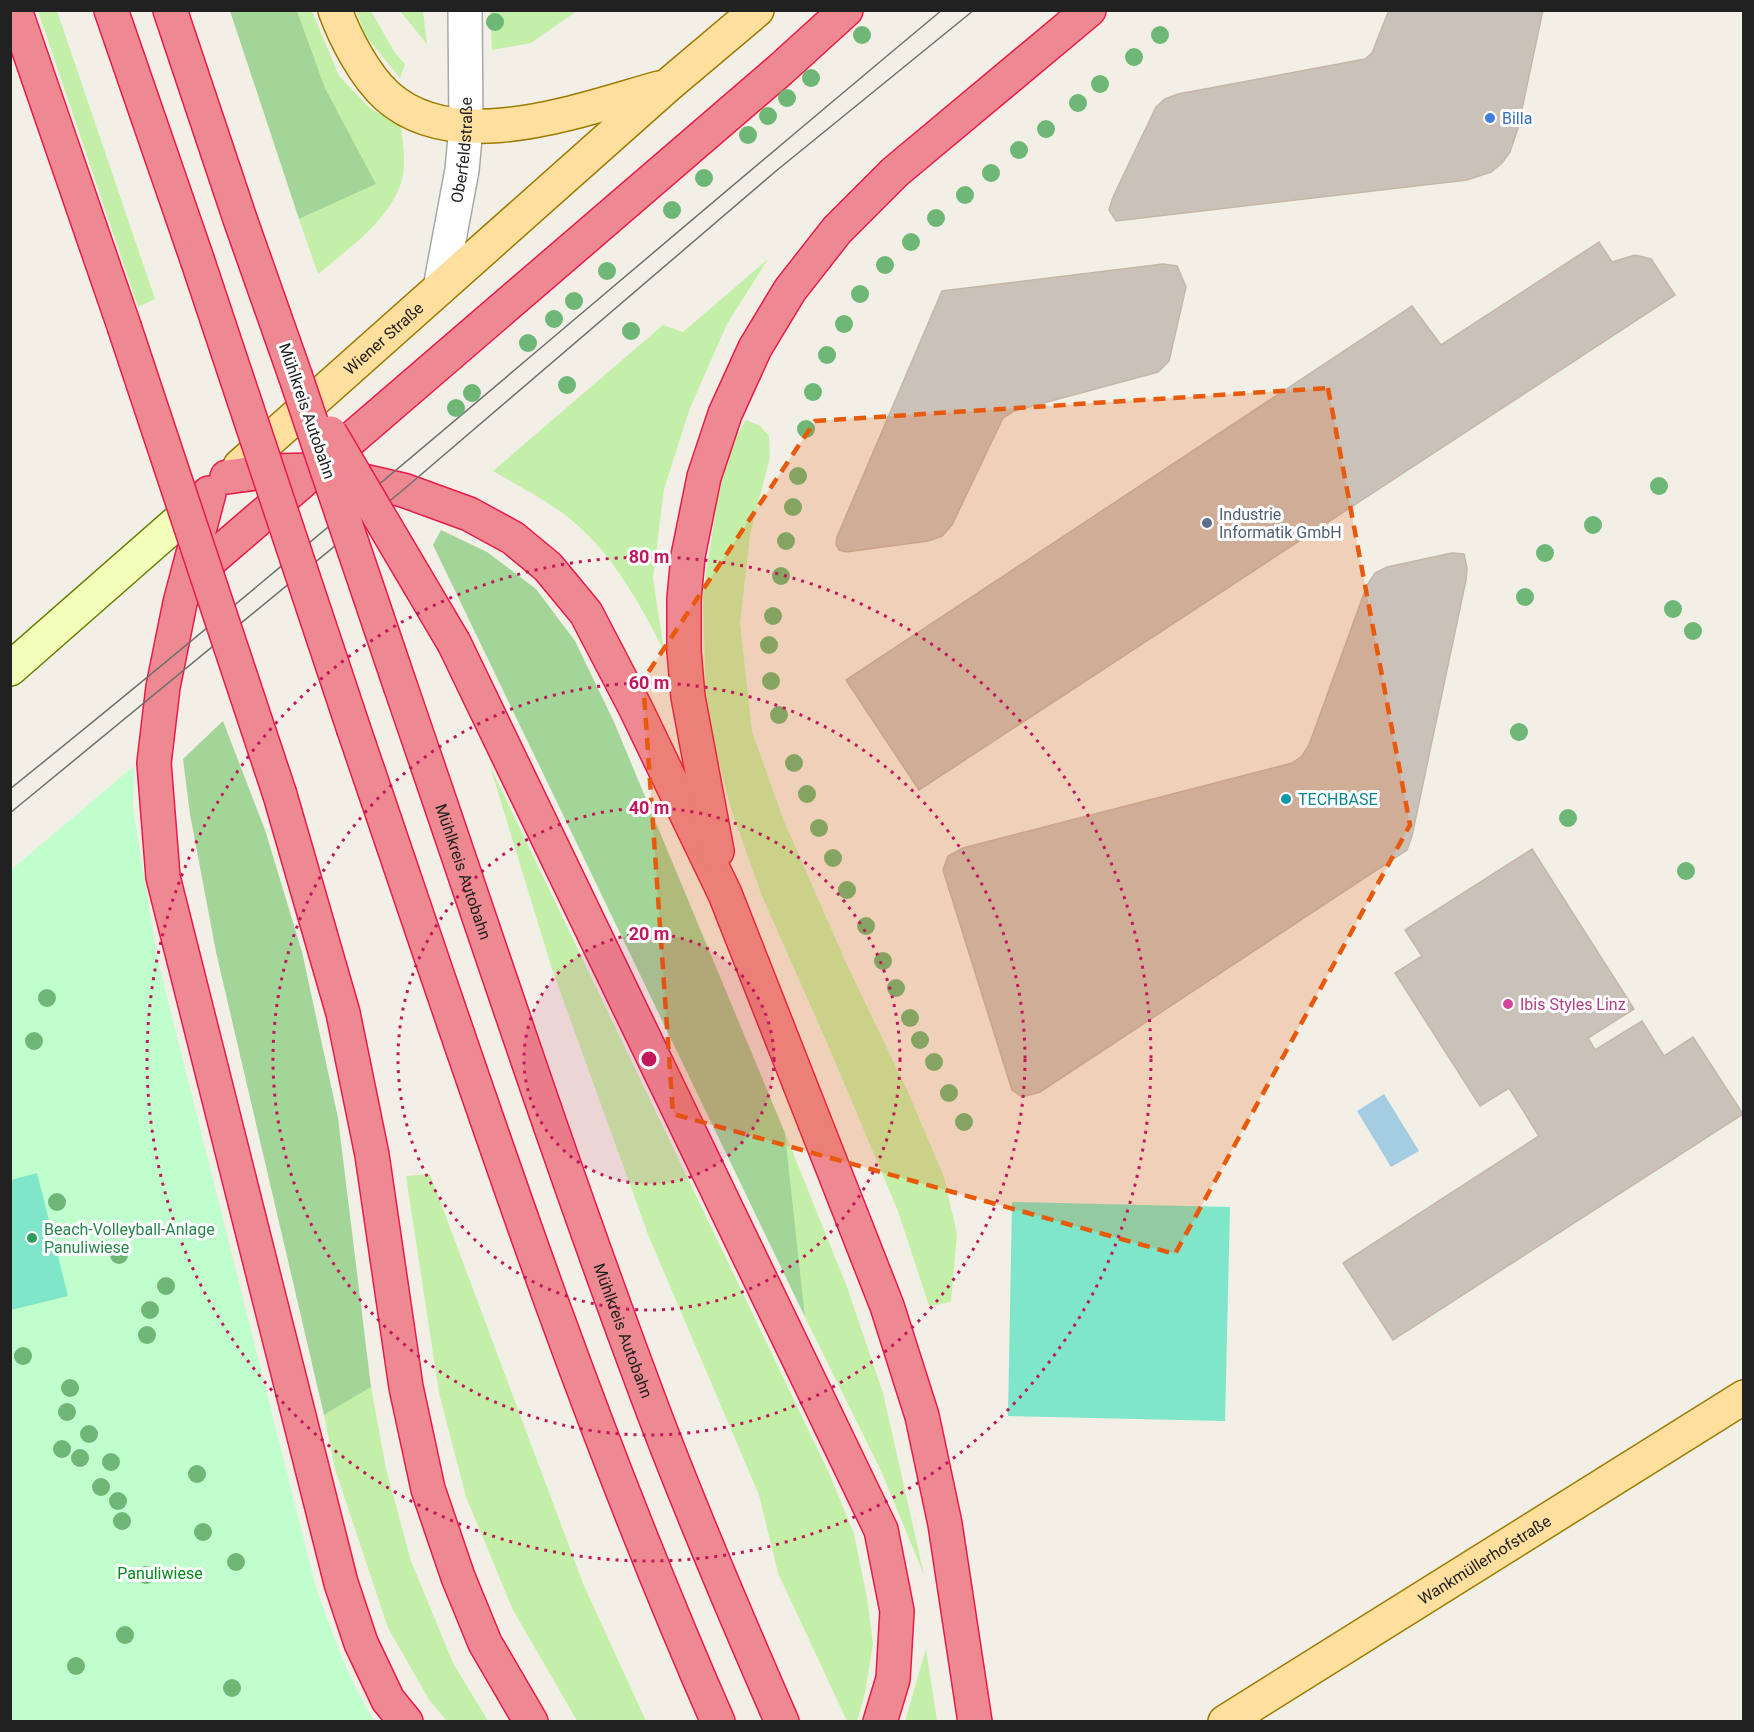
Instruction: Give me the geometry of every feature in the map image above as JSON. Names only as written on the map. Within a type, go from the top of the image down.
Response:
[{"type":"highway","points":[[15,10],[124,326],[280,795],[344,1013],[372,1155],[406,1387],[428,1489],[458,1577],[485,1643],[531,1722]]},
{"type":"highway","points":[[111,10],[354,730],[574,1368],[718,1722]]},
{"type":"highway","name":"Mühlkreis Autobahn","points":[[170,10],[558,1147],[643,1385],[740,1627],[782,1722]]},
{"type":"highway","points":[[180,603],[199,570],[780,70],[846,10]]},
{"type":"highway","points":[[725,894],[688,697],[684,651],[684,599],[688,556],[704,477],[725,414],[755,348],[790,290],[837,230],[895,172],[1089,10]]},
{"type":"highway","points":[[296,375],[454,643],[881,1530],[897,1611],[893,1679],[880,1722]]},
{"type":"highway","points":[[406,1722],[388,1700],[361,1643],[341,1583],[164,877],[154,763],[163,687],[180,603],[218,485],[270,471],[316,470],[403,490],[469,514],[513,538],[548,567],[586,613],[635,707],[725,894],[887,1306],[922,1416],[945,1524],[975,1722]]},
{"type":"main road","points":[[335,10],[339,23],[364,68],[387,96],[407,110],[444,123],[466,127],[542,120],[667,86]]},
{"type":"main road","name":"Wiener Straße","points":[[10,669],[667,86],[758,10]]},
{"type":"main road","name":"Wankmüllerhofstraße","points":[[1225,1722],[1743,1397]]},
{"type":"street","name":"Oberfeldstraße","points":[[440,288],[462,171],[466,127],[465,10]]},
{"type":"highlighted area","points":[[1328,388],[1410,825],[1175,1254],[673,1114],[643,680],[815,421]]},
{"type":"green space","points":[[490,10],[577,11],[531,43],[492,50]]},
{"type":"green space","points":[[38,11],[57,11],[155,299],[138,307]]},
{"type":"green space","points":[[230,11],[297,11],[325,88],[376,184],[299,219]]},
{"type":"green space","points":[[297,11],[312,11],[339,76],[370,108],[401,126],[403,149],[404,164],[400,186],[385,212],[365,235],[318,274],[299,219],[376,184],[325,88]]},
{"type":"green space","points":[[356,11],[371,11],[395,53],[405,64],[400,78],[365,35]]},
{"type":"green space","points":[[400,11],[423,11],[427,44]]},
{"type":"green space","points":[[768,259],[727,324],[690,408],[664,489],[653,578],[664,651],[626,582],[589,536],[556,508],[493,471],[663,325],[683,332]]},
{"type":"green space","points":[[746,420],[760,426],[769,436],[770,457],[750,535],[740,623],[752,732],[784,821],[847,965],[908,1092],[944,1177],[957,1234],[951,1302],[929,1306],[898,1211],[762,896],[731,809],[706,711],[703,593],[719,490],[735,438]]},
{"type":"green space","points":[[441,530],[487,552],[536,589],[575,641],[614,722],[785,1133],[805,1317],[433,545]]},
{"type":"green space","points":[[223,721],[265,830],[302,952],[338,1118],[371,1387],[324,1415],[216,952],[190,814],[183,759]]},
{"type":"green space","name":"Panuliwiese","points":[[134,766],[133,808],[157,957],[315,1584],[341,1654],[374,1721],[11,1722],[11,870]]},
{"type":"green space","points":[[490,766],[829,1473],[854,1534],[867,1598],[873,1644],[865,1693],[857,1721],[847,1721],[778,1573],[759,1495],[649,1237],[552,969]]},
{"type":"green space","points":[[785,1133],[847,1287],[883,1393],[924,1575],[882,1473],[805,1317]]},
{"type":"green space","name":"Beach-Volleyball-Anlage Panuliwiese","points":[[37,1173],[68,1296],[11,1310],[11,1180]]},
{"type":"green space","points":[[430,1174],[584,1586],[646,1721],[579,1722],[576,1719],[513,1610],[466,1497],[439,1393],[406,1176]]},
{"type":"green space","points":[[1012,1202],[1230,1207],[1225,1421],[1008,1416]]},
{"type":"green space","points":[[371,1387],[386,1469],[411,1561],[453,1663],[488,1721],[447,1721],[430,1701],[388,1628],[335,1469],[324,1415]]},
{"type":"green space","points":[[926,1649],[937,1721],[905,1721]]},
{"type":"water","points":[[1384,1094],[1419,1151],[1391,1167],[1357,1111]]},
{"type":"building","points":[[1389,10],[1543,10],[1518,128],[1510,152],[1491,172],[1467,180],[1116,221],[1109,210],[1113,197],[1156,107],[1165,99],[1178,94],[1365,59],[1372,53]]},
{"type":"building","points":[[1599,242],[1612,262],[1635,255],[1651,259],[1675,295],[919,790],[846,680],[1412,306],[1441,345]]},
{"type":"building","points":[[1163,264],[1177,266],[1186,287],[1169,361],[1158,372],[1014,411],[1003,418],[952,525],[942,536],[928,541],[846,552],[839,550],[836,544],[837,537],[942,291]]},
{"type":"building","name":"TECHBASE","points":[[1452,553],[1464,554],[1467,568],[1466,580],[1412,836],[1407,850],[1040,1092],[1022,1097],[1012,1090],[943,870],[948,856],[963,848],[1292,763],[1302,756],[1309,745],[1367,585],[1375,573],[1387,567]]},
{"type":"building","points":[[1532,849],[1634,1009],[1588,1038],[1595,1050],[1642,1021],[1664,1056],[1693,1037],[1743,1114],[1393,1340],[1343,1263],[1539,1136],[1509,1088],[1480,1106],[1395,973],[1422,956],[1405,930]]},
{"type":"tram line","points":[[10,789],[361,499],[942,10]]},
{"type":"tram line","points":[[10,813],[403,490],[776,171],[974,10]]},
{"type":"place","name":"Billa","points":[[1490,118]]},
{"type":"place","name":"Industrie Informatik GmbH","points":[[1207,523]]},
{"type":"place","name":"TECHBASE","points":[[1286,799]]},
{"type":"place","name":"Ibis Styles Linz","points":[[1508,1004]]},
{"type":"place","name":"Beach-Volleyball-Anlage Panuliwiese","points":[[32,1238]]}]
